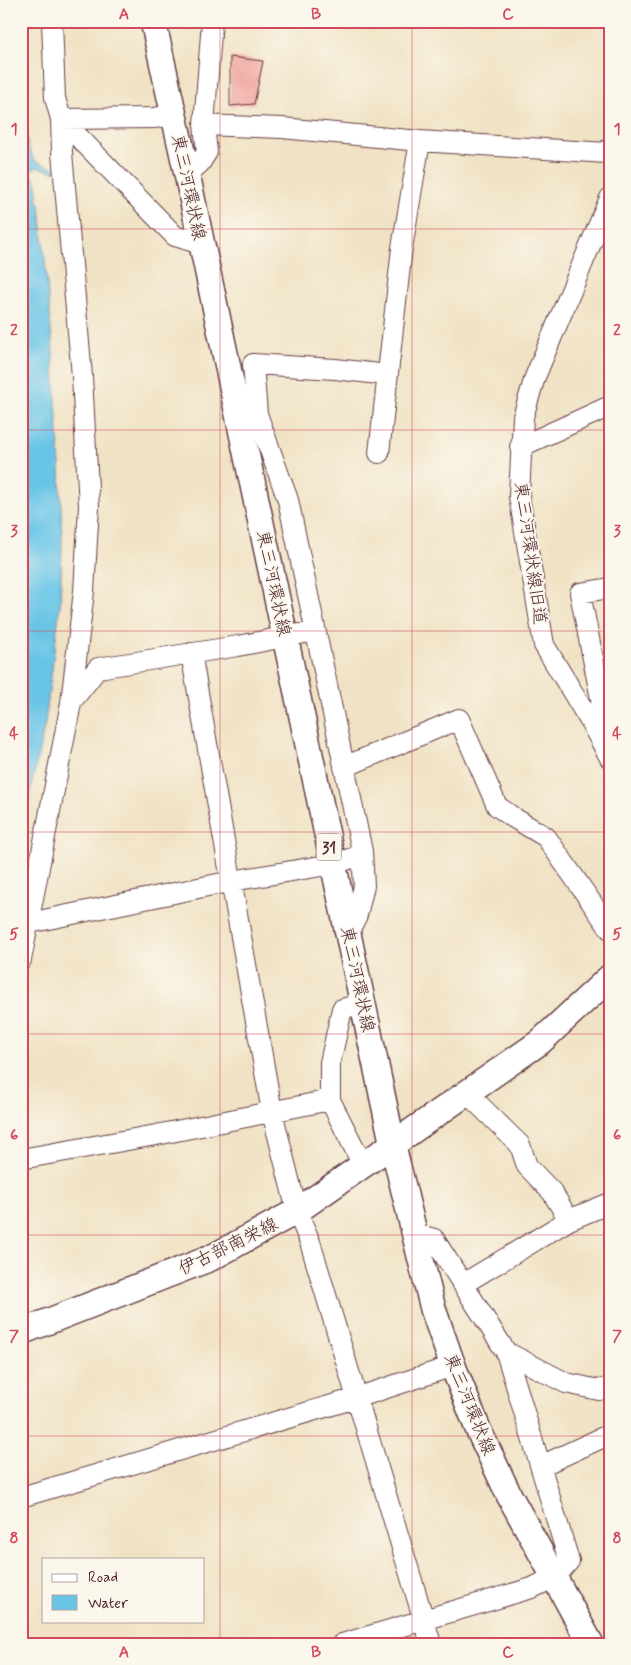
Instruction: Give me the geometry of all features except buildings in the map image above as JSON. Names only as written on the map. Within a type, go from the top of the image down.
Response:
[{"type":"main road","name":"東三河環状線","points":[[153,21],[393,1146],[433,1309],[478,1429],[509,1495],[592,1644]]},
{"type":"main road","points":[[393,1146],[540,1042],[610,977]]},
{"type":"main road","name":"伊古部南栄線","points":[[21,1332],[211,1258],[297,1211],[393,1146]]},
{"type":"street","points":[[21,960],[71,703],[84,590],[89,507],[82,376],[62,153],[61,119],[55,98],[52,21]]},
{"type":"street","points":[[187,174],[200,163],[207,152],[204,125],[212,21]]},
{"type":"street","points":[[61,119],[154,118],[174,115]]},
{"type":"street","points":[[61,119],[175,236],[201,244]]},
{"type":"street","points":[[204,125],[282,128],[420,141],[607,153],[610,148]]},
{"type":"street","points":[[379,453],[402,248],[420,141]]},
{"type":"street","name":"東三河環状線旧道","points":[[610,198],[535,377],[523,417],[518,496],[544,644],[610,758]]},
{"type":"street","points":[[348,933],[357,915],[364,886],[362,855],[288,500],[257,414],[252,364],[335,369],[388,375]]},
{"type":"street","points":[[520,446],[610,406]]},
{"type":"street","points":[[590,721],[602,704],[580,593],[610,588]]},
{"type":"street","points":[[71,703],[98,668],[238,646],[285,635],[314,631]]},
{"type":"street","points":[[191,653],[272,1112],[297,1211],[310,1242],[431,1644]]},
{"type":"street","points":[[344,767],[460,719],[497,806],[546,837],[610,930]]},
{"type":"street","points":[[30,920],[34,922],[232,881],[333,864],[362,855]]},
{"type":"street","points":[[363,1003],[342,1009],[330,1063],[330,1100],[363,1165]]},
{"type":"street","points":[[467,1093],[520,1146],[527,1166],[552,1192],[569,1220]]},
{"type":"street","points":[[21,1159],[156,1135],[330,1100]]},
{"type":"street","points":[[463,1284],[569,1220],[610,1203]]},
{"type":"street","points":[[342,1644],[532,1588],[555,1577],[569,1561],[506,1352],[434,1239],[415,1234]]},
{"type":"street","points":[[506,1352],[566,1383],[598,1390],[610,1388]]},
{"type":"street","points":[[21,1497],[356,1398],[453,1366]]},
{"type":"street","points":[[541,1466],[610,1434]]},
{"type":"water","points":[[21,81],[28,147],[35,161],[56,169],[55,172],[37,167],[30,172],[37,183],[37,199],[40,204],[53,352],[60,465],[62,545],[60,606],[45,723],[21,834]]}]
